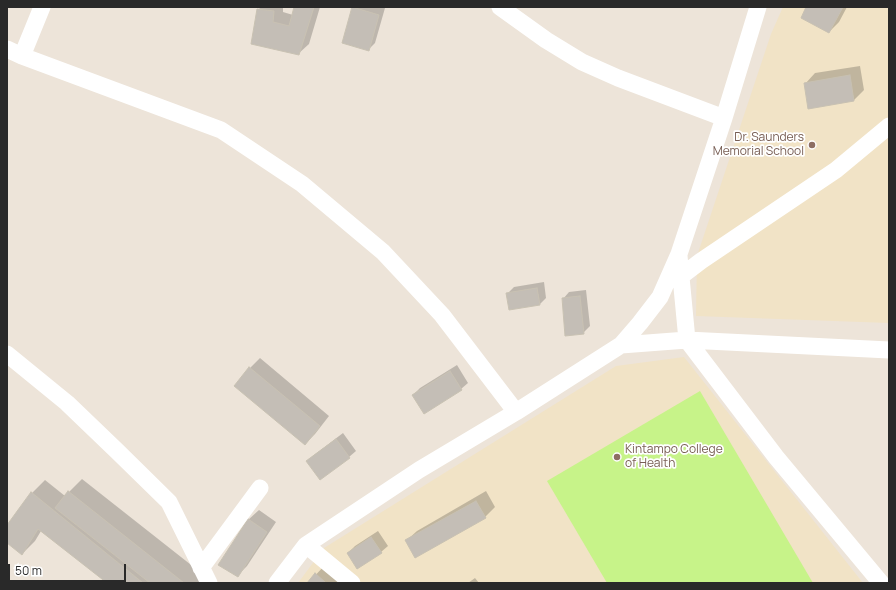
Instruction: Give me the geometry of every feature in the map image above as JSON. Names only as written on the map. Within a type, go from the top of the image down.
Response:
[{"type":"street","points":[[42,7],[15,53],[221,130],[302,184],[383,252],[399,269],[442,315],[516,412]]},
{"type":"street","points":[[500,7],[546,40],[582,62],[618,78],[724,118]]},
{"type":"street","points":[[277,583],[306,545],[419,470],[516,412],[621,345],[640,323],[660,296],[678,254],[724,118],[758,7]]},
{"type":"street","points":[[680,278],[701,261],[836,170],[889,126]]},
{"type":"street","points":[[678,254],[688,340],[776,457],[882,583]]},
{"type":"street","points":[[621,345],[688,340],[889,350]]},
{"type":"street","points":[[7,354],[67,403],[169,502],[205,576]]},
{"type":"street","points":[[205,576],[260,488]]},
{"type":"street","points":[[306,545],[352,583]]},
{"type":"shaded area","name":"Dr. Saunders Memorial School","points":[[783,7],[889,7],[889,323],[696,316],[697,256],[771,34]]},
{"type":"shaded area","name":"Kintampo College of Health","points":[[684,357],[863,583],[298,583],[324,548],[616,366]]},
{"type":"green space","points":[[700,391],[813,583],[607,583],[547,481]]},
{"type":"building","points":[[294,7],[314,7],[299,55],[251,44],[257,9],[274,11],[273,22],[289,26]]},
{"type":"building","points":[[352,7],[379,15],[369,51],[342,43]]},
{"type":"building","points":[[806,7],[843,7],[829,33],[801,18]]},
{"type":"building","points":[[850,75],[854,101],[808,109],[804,83]]},
{"type":"building","points":[[537,288],[540,305],[509,310],[506,293]]},
{"type":"building","points":[[580,296],[584,334],[565,336],[562,298]]},
{"type":"building","points":[[249,367],[320,426],[305,445],[234,386]]},
{"type":"building","points":[[450,371],[462,390],[424,414],[412,395]]},
{"type":"building","points":[[336,439],[350,458],[320,480],[306,461]]},
{"type":"building","points":[[68,491],[184,583],[150,583],[55,508]]},
{"type":"building","points":[[31,492],[143,583],[107,583],[38,529],[22,555],[7,543],[7,525]]},
{"type":"building","points":[[476,501],[486,518],[415,558],[405,540]]},
{"type":"building","points":[[248,519],[267,532],[238,577],[218,565]]},
{"type":"building","points":[[371,537],[382,553],[357,569],[347,553]]},
{"type":"building","points":[[315,573],[326,583],[307,583]]},
{"type":"place","name":"Dr. Saunders Memorial School","points":[[812,145]]},
{"type":"place","name":"Kintampo College of Health","points":[[617,457]]}]
